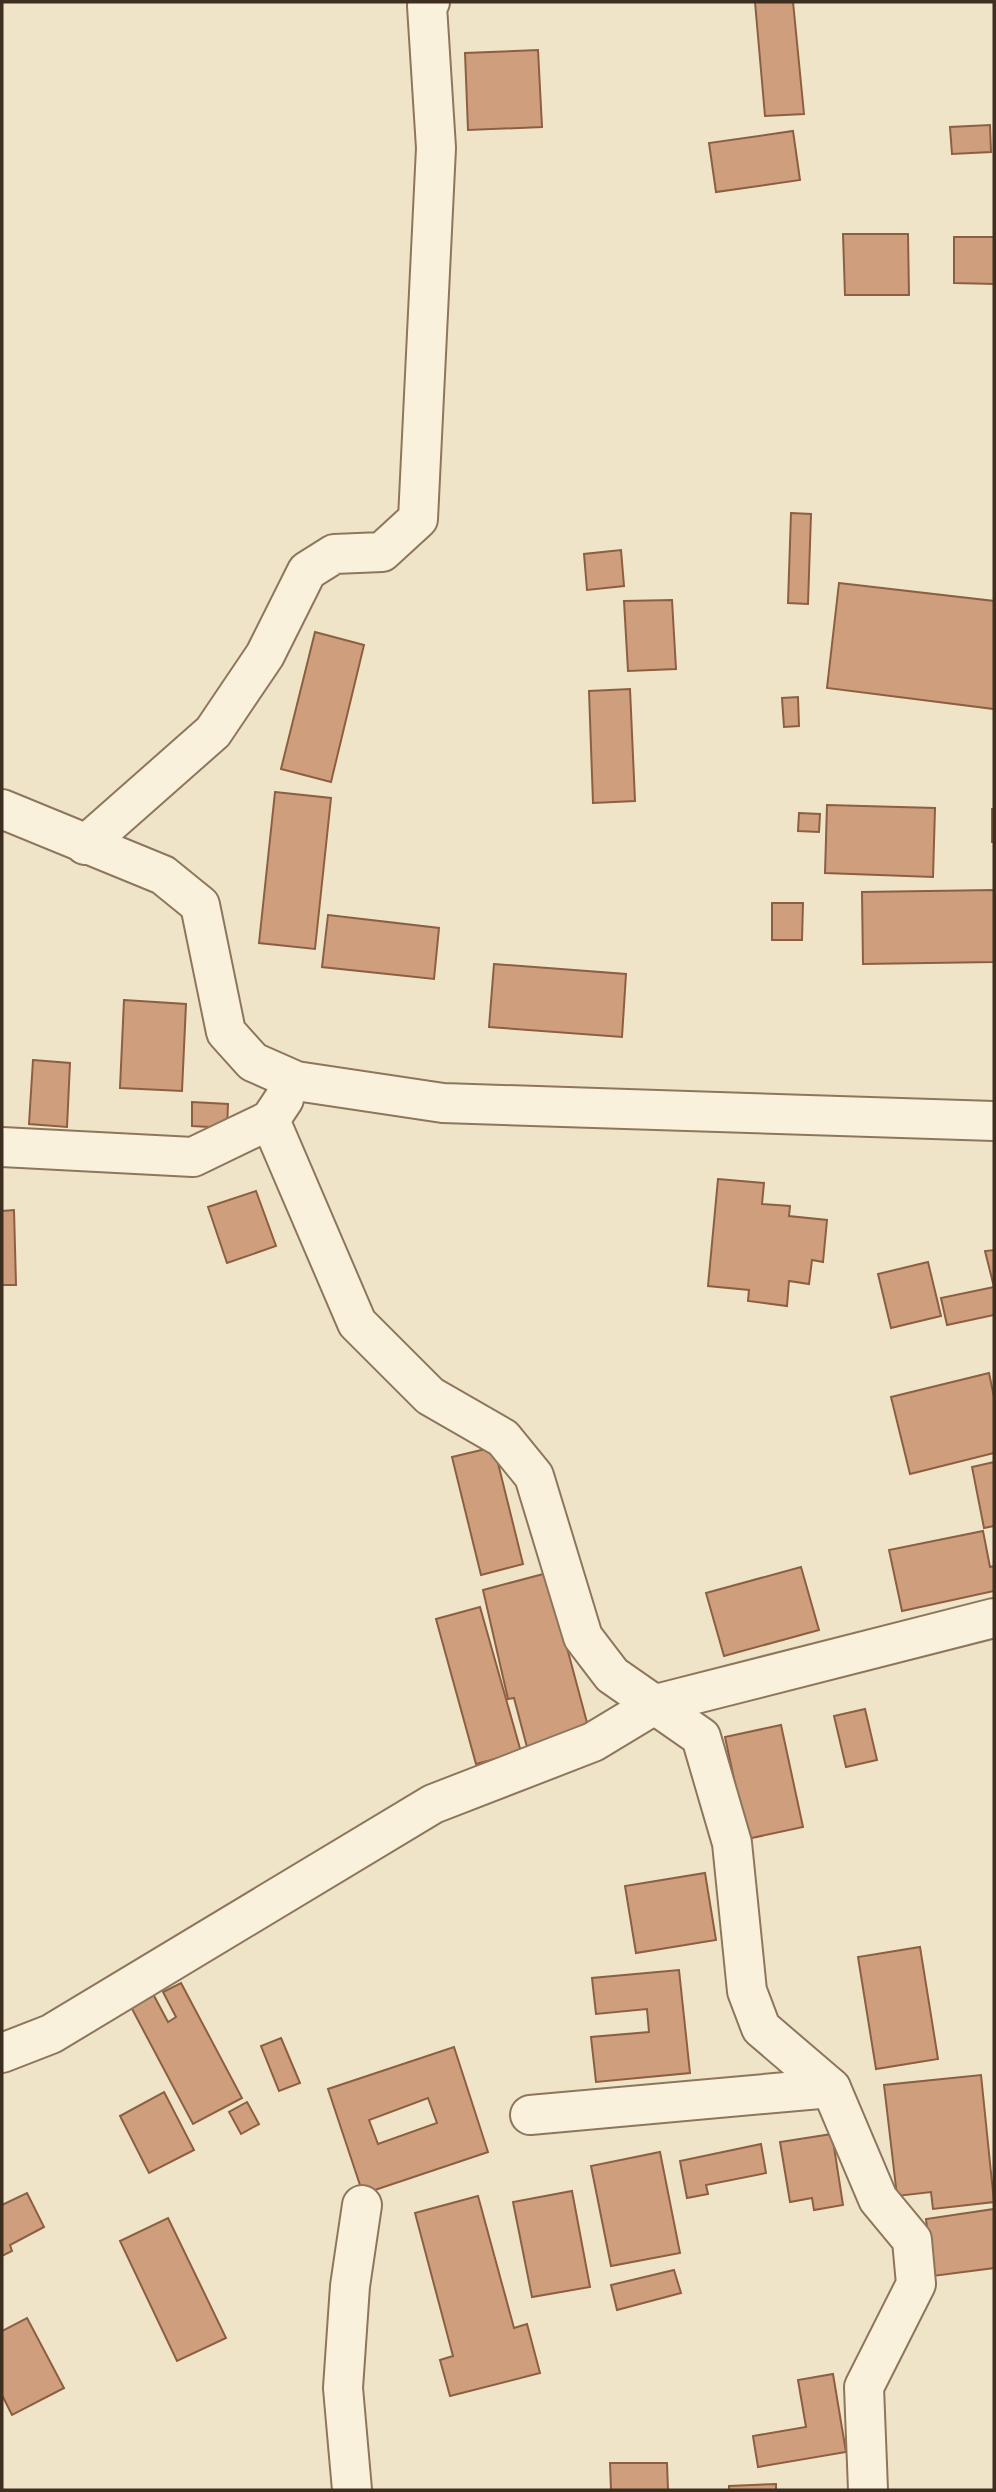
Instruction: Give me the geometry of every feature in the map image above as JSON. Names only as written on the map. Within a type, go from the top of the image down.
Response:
[{"type":"street","points":[[85,845],[213,732],[265,655],[307,570],[334,554],[382,552],[418,519],[436,148],[427,6],[430,2]]},
{"type":"street","points":[[2,809],[163,875],[200,905],[226,1032],[253,1062],[296,1082],[443,1103],[994,1121]]},
{"type":"street","points":[[2,1147],[193,1157],[270,1121],[296,1082]]},
{"type":"street","points":[[270,1121],[357,1323],[429,1396],[503,1438],[534,1476],[583,1637],[612,1675],[701,1737],[732,1843],[747,1992],[761,2028],[831,2088],[878,2199],[912,2240],[916,2284],[864,2387],[868,2490]]},
{"type":"street","points":[[2,2053],[51,2034],[433,1804],[593,1742],[656,1704],[994,1618]]},
{"type":"street","points":[[701,1737],[763,1677]]},
{"type":"street","points":[[530,2115],[831,2088]]},
{"type":"street","points":[[352,2490],[343,2388],[350,2286],[362,2205]]},
{"type":"building","points":[[755,2],[793,2],[804,114],[765,116]]},
{"type":"building","points":[[538,50],[542,127],[468,130],[465,53]]},
{"type":"building","points":[[990,125],[991,152],[952,154],[950,127]]},
{"type":"building","points":[[793,131],[800,180],[716,192],[709,143]]},
{"type":"building","points":[[843,234],[908,234],[909,295],[845,295]]},
{"type":"building","points":[[954,237],[994,237],[994,284],[954,283]]},
{"type":"building","points":[[791,513],[811,514],[808,604],[788,603]]},
{"type":"building","points":[[621,550],[624,586],[587,590],[584,554]]},
{"type":"building","points":[[839,583],[994,601],[994,709],[827,688]]},
{"type":"building","points":[[672,600],[676,669],[628,671],[624,601]]},
{"type":"building","points":[[315,632],[364,645],[331,782],[281,769]]},
{"type":"building","points":[[630,689],[635,801],[593,803],[589,691]]},
{"type":"building","points":[[798,697],[799,726],[784,727],[782,698]]},
{"type":"building","points":[[275,792],[331,798],[315,949],[259,943]]},
{"type":"building","points":[[827,805],[935,808],[933,877],[825,873]]},
{"type":"building","points":[[994,809],[994,842],[992,842]]},
{"type":"building","points":[[799,813],[820,814],[819,832],[798,831]]},
{"type":"building","points":[[994,890],[994,962],[863,964],[862,892]]},
{"type":"building","points":[[772,903],[803,903],[802,940],[772,940]]},
{"type":"building","points":[[328,915],[439,928],[434,979],[322,967]]},
{"type":"building","points":[[494,964],[626,974],[622,1037],[489,1027]]},
{"type":"building","points":[[124,1000],[186,1004],[182,1091],[120,1088]]},
{"type":"building","points":[[33,1060],[70,1063],[67,1127],[29,1124]]},
{"type":"building","points":[[192,1102],[228,1104],[227,1128],[192,1126]]},
{"type":"building","points":[[718,1179],[764,1183],[762,1204],[790,1206],[789,1216],[827,1220],[823,1262],[812,1260],[809,1284],[789,1281],[787,1306],[748,1301],[749,1290],[708,1286]]},
{"type":"building","points":[[256,1191],[276,1246],[227,1263],[208,1207]]},
{"type":"building","points":[[14,1210],[16,1285],[2,1285],[2,1211]]},
{"type":"building","points":[[994,1250],[994,1287],[985,1251]]},
{"type":"building","points":[[928,1262],[941,1316],[891,1328],[878,1274]]},
{"type":"building","points":[[994,1287],[994,1315],[947,1325],[941,1298]]},
{"type":"building","points":[[989,1373],[994,1397],[994,1453],[910,1474],[891,1397]]},
{"type":"building","points":[[494,1447],[523,1564],[481,1575],[452,1457]]},
{"type":"building","points":[[994,1462],[994,1526],[984,1528],[972,1467]]},
{"type":"building","points":[[983,1531],[990,1567],[994,1566],[994,1591],[902,1611],[889,1550]]},
{"type":"building","points":[[801,1567],[819,1630],[724,1656],[706,1593]]},
{"type":"building","points":[[547,1573],[589,1730],[527,1747],[514,1698],[508,1699],[483,1590]]},
{"type":"building","points":[[480,1607],[521,1752],[476,1764],[436,1619]]},
{"type":"building","points":[[865,1709],[877,1760],[846,1767],[834,1716]]},
{"type":"building","points":[[781,1725],[803,1827],[747,1839],[725,1737]]},
{"type":"building","points":[[705,1873],[716,1940],[636,1953],[625,1886]]},
{"type":"building","points":[[920,1947],[938,2059],[876,2069],[858,1957]]},
{"type":"building","points":[[679,1970],[690,2073],[596,2082],[591,2037],[649,2032],[647,2009],[596,2014],[592,1978]]},
{"type":"building","points":[[181,1983],[242,2098],[193,2124],[131,2007],[153,1994],[168,2022],[176,2017],[163,1992]]},
{"type":"building","points":[[281,2038],[300,2083],[279,2091],[261,2046]]},
{"type":"building","points":[[454,2047],[488,2152],[363,2194],[328,2089]],"holes":[[[428,2098],[437,2123],[378,2144],[369,2120]]]},
{"type":"building","points":[[981,2075],[994,2202],[933,2209],[931,2192],[897,2196],[884,2085]]},
{"type":"building","points":[[164,2092],[194,2150],[149,2173],[120,2116]]},
{"type":"building","points":[[247,2102],[259,2124],[241,2134],[229,2112]]},
{"type":"building","points":[[832,2134],[843,2205],[814,2210],[812,2198],[790,2202],[780,2142]]},
{"type":"building","points":[[761,2144],[766,2173],[706,2185],[708,2194],[687,2198],[680,2161]]},
{"type":"building","points":[[660,2152],[680,2253],[611,2266],[591,2166]]},
{"type":"building","points":[[572,2191],[590,2287],[532,2297],[513,2202]]},
{"type":"building","points":[[27,2193],[44,2227],[10,2245],[12,2251],[2,2256],[2,2205]]},
{"type":"building","points":[[478,2196],[514,2328],[527,2324],[540,2373],[450,2396],[440,2360],[453,2356],[415,2213]]},
{"type":"building","points":[[994,2209],[994,2268],[933,2276],[926,2219]]},
{"type":"building","points":[[168,2218],[226,2338],[177,2361],[120,2241]]},
{"type":"building","points":[[674,2270],[681,2293],[617,2310],[611,2285]]},
{"type":"building","points":[[27,2318],[64,2388],[12,2415],[2,2395],[2,2331]]},
{"type":"building","points":[[833,2374],[846,2452],[758,2467],[753,2436],[806,2427],[798,2380]]},
{"type":"building","points":[[610,2463],[667,2463],[668,2490],[611,2490]]},
{"type":"building","points":[[776,2484],[776,2490],[729,2490],[729,2486]]}]
